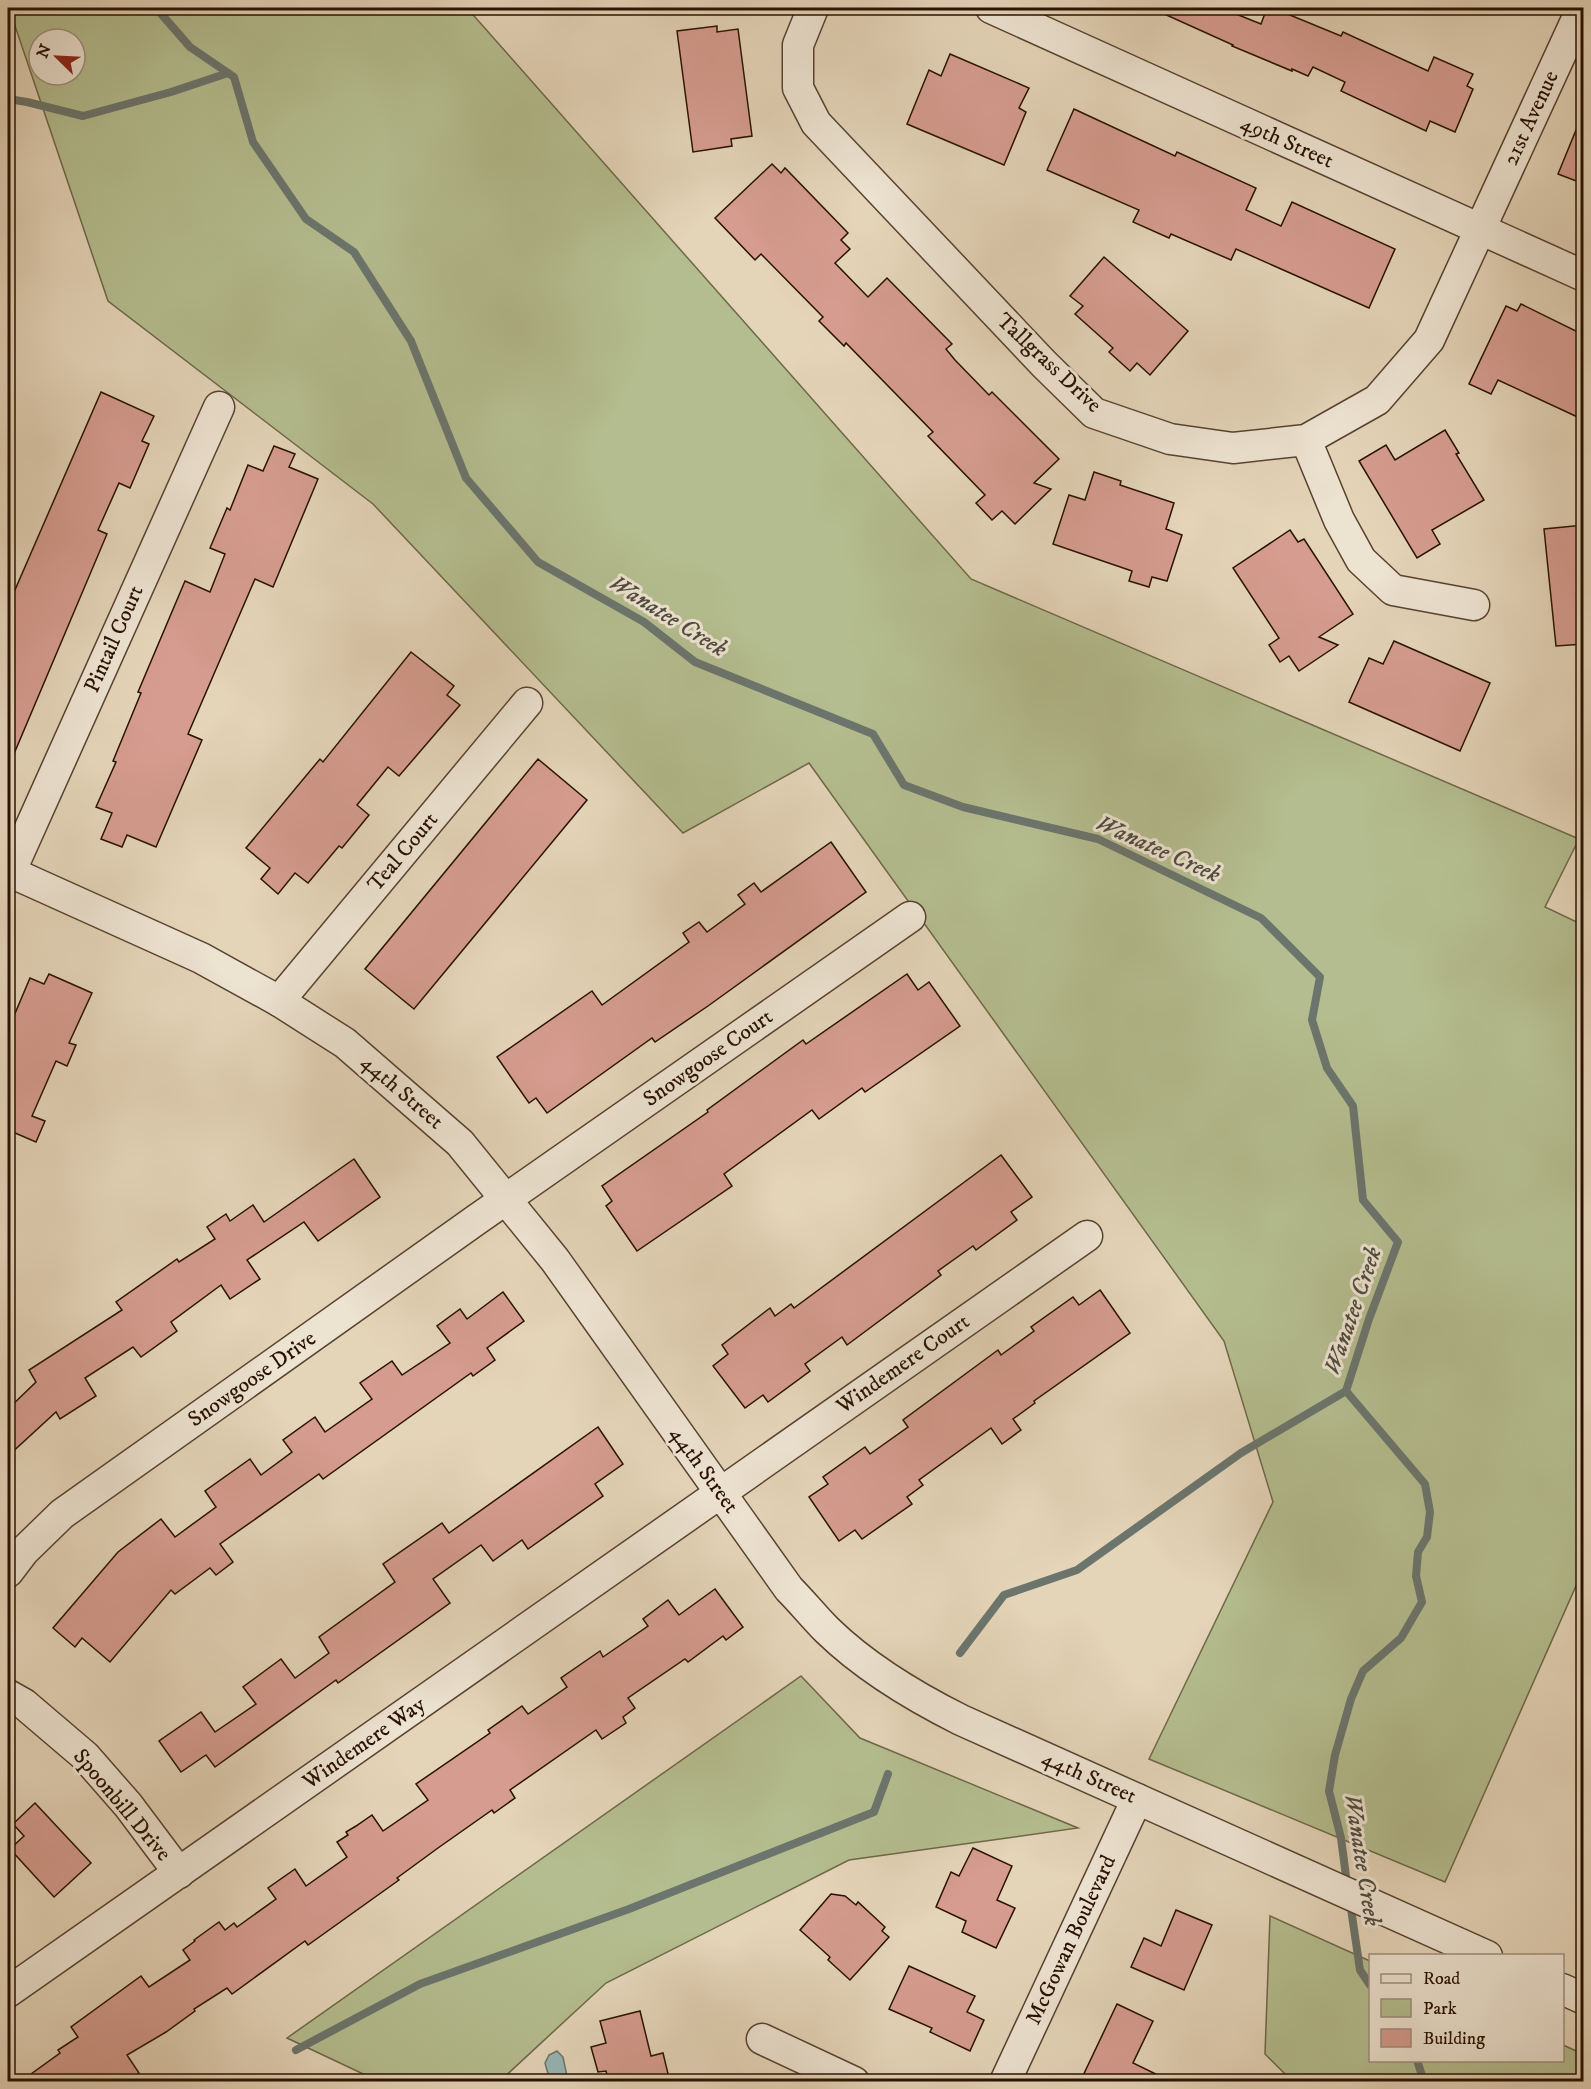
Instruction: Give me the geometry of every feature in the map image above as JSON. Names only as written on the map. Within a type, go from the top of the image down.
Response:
[{"type":"street","name":"Tallgrass Drive","points":[[813,8],[798,45],[798,88],[816,123],[1044,364],[1095,412],[1170,439],[1233,448],[1306,440],[1377,400],[1429,340],[1480,229]]},
{"type":"street","name":"49th Street","points":[[991,8],[1584,276]]},
{"type":"street","name":"21st Avenue","points":[[1480,229],[1582,8]]},
{"type":"street","name":"Pintail Court","points":[[8,873],[219,407]]},
{"type":"street","points":[[1306,440],[1339,520],[1361,560],[1393,590],[1474,605]]},
{"type":"street","name":"Teal Court","points":[[279,1001],[527,703]]},
{"type":"street","name":"44th Street","points":[[8,873],[201,958],[279,1001],[345,1043],[460,1143],[507,1198],[555,1260],[789,1589],[828,1630],[872,1668],[922,1701],[961,1720],[1483,1954]]},
{"type":"street","name":"Snowgoose Court","points":[[507,1198],[910,917]]},
{"type":"street","name":"Snowgoose Drive","points":[[8,1572],[24,1551],[62,1514],[507,1198]]},
{"type":"street","name":"Windemere Court","points":[[719,1492],[1087,1236]]},
{"type":"street","name":"Windemere Way","points":[[8,1992],[179,1874],[719,1492]]},
{"type":"street","name":"Spoonbill Drive","points":[[8,1695],[24,1704],[85,1756],[128,1805],[179,1874]]},
{"type":"street","name":"McGowan Boulevard","points":[[1005,2082],[1137,1799]]},
{"type":"street","points":[[1564,1989],[1584,1999]]},
{"type":"street","points":[[762,2039],[854,2082]]},
{"type":"green space","points":[[9,8],[467,8],[971,579],[1579,839],[1545,907],[1583,925],[1583,1570],[1445,1882],[1149,1759],[1273,1502],[1224,1341],[809,763],[683,833],[373,504],[108,301],[36,87],[87,87],[87,27],[27,27],[27,61]]},
{"type":"green space","points":[[801,1676],[860,1738],[1078,1828],[849,1860],[606,1983],[500,2081],[378,2081],[287,2038]]},
{"type":"green space","points":[[1270,1916],[1369,1961],[1369,2062],[1564,2062],[1564,2045],[1583,2054],[1583,2081],[1292,2081],[1265,2054]]},
{"type":"water","points":[[557,2051],[563,2057],[568,2081],[550,2081],[545,2063],[549,2055]]},
{"type":"building","points":[[1151,8],[1221,8],[1261,24],[1267,8],[1273,8],[1341,36],[1343,32],[1428,71],[1434,57],[1473,74],[1467,86],[1473,89],[1455,132],[1430,121],[1426,131],[1341,91],[1345,82],[1313,67],[1308,76],[1292,69],[1292,71]]},
{"type":"building","points":[[717,26],[717,32],[738,29],[752,136],[731,139],[732,146],[693,152],[677,31]]},
{"type":"building","points":[[950,54],[1029,88],[1019,108],[1026,112],[1004,165],[907,124],[929,70],[941,76]]},
{"type":"building","points":[[1074,109],[1175,156],[1177,152],[1256,188],[1246,210],[1281,226],[1292,202],[1395,249],[1369,308],[1236,249],[1231,260],[1171,234],[1169,238],[1133,222],[1139,210],[1047,170]]},
{"type":"building","points":[[1584,113],[1584,184],[1558,174]]},
{"type":"building","points":[[772,164],[781,173],[785,168],[848,233],[841,240],[850,249],[835,263],[868,297],[887,278],[952,344],[946,349],[955,360],[989,395],[992,392],[1059,459],[1034,483],[1051,489],[1015,524],[1002,511],[992,520],[976,503],[985,495],[928,436],[933,432],[846,343],[844,346],[819,321],[823,317],[761,254],[755,260],[715,218]]},
{"type":"building","points":[[1104,257],[1188,331],[1150,375],[1137,363],[1130,371],[1109,352],[1113,348],[1075,314],[1083,306],[1070,296]]},
{"type":"building","points":[[1521,304],[1584,335],[1584,420],[1498,380],[1491,394],[1469,384],[1506,306],[1517,311]]},
{"type":"building","points":[[101,392],[154,416],[142,441],[149,444],[130,488],[119,483],[98,530],[107,534],[8,768],[8,606]]},
{"type":"building","points":[[1445,430],[1459,453],[1456,454],[1484,500],[1432,530],[1440,544],[1417,558],[1359,461],[1386,445],[1395,460]]},
{"type":"building","points":[[274,446],[295,454],[289,467],[318,479],[273,587],[255,579],[188,734],[202,740],[156,847],[127,835],[122,847],[101,839],[112,813],[96,807],[116,762],[113,761],[141,693],[138,692],[185,581],[210,592],[225,554],[210,548],[227,508],[230,510],[248,465],[263,471]]},
{"type":"building","points":[[1094,472],[1121,481],[1120,485],[1174,503],[1166,529],[1182,535],[1167,581],[1152,577],[1149,587],[1129,581],[1132,571],[1053,544],[1069,495],[1085,500]]},
{"type":"building","points":[[1584,525],[1584,644],[1556,646],[1544,529]]},
{"type":"building","points":[[1290,530],[1298,542],[1304,539],[1353,614],[1319,637],[1338,645],[1299,671],[1289,656],[1280,662],[1269,645],[1279,638],[1233,568]]},
{"type":"building","points":[[1394,641],[1490,683],[1460,751],[1349,702],[1369,658],[1383,664]]},
{"type":"building","points":[[411,652],[454,686],[447,695],[460,705],[399,776],[388,767],[357,805],[369,815],[342,848],[339,846],[308,883],[295,873],[278,894],[261,879],[270,868],[246,848],[320,759],[323,762]]},
{"type":"building","points":[[538,759],[587,800],[414,1009],[365,969]]},
{"type":"building","points":[[831,842],[866,892],[708,1006],[655,1042],[652,1038],[547,1113],[536,1098],[529,1103],[497,1057],[592,991],[602,1005],[689,942],[683,933],[699,922],[707,932],[745,904],[738,895],[754,883],[761,892]]},
{"type":"building","points":[[49,974],[92,993],[69,1043],[76,1045],[67,1066],[56,1061],[32,1116],[45,1121],[36,1142],[8,1130],[8,1030],[30,978],[44,984]]},
{"type":"building","points":[[907,974],[918,990],[929,982],[960,1026],[865,1092],[862,1088],[819,1119],[812,1110],[724,1174],[732,1186],[637,1251],[606,1206],[612,1201],[602,1186],[708,1112],[707,1110],[803,1040],[806,1044]]},
{"type":"building","points":[[1001,1155],[1032,1197],[1011,1212],[1017,1220],[976,1250],[973,1246],[938,1271],[941,1275],[847,1345],[842,1337],[805,1364],[810,1371],[768,1402],[763,1395],[745,1408],[713,1366],[728,1354],[722,1345],[770,1308],[775,1316],[791,1304],[794,1308]]},
{"type":"building","points":[[354,1159],[380,1197],[318,1241],[304,1222],[247,1260],[260,1279],[230,1299],[221,1285],[171,1322],[177,1331],[141,1357],[133,1347],[85,1378],[96,1396],[60,1419],[56,1412],[8,1456],[8,1409],[36,1382],[29,1370],[122,1310],[116,1302],[177,1259],[179,1262],[215,1239],[207,1227],[226,1214],[230,1221],[253,1205],[264,1222]]},
{"type":"building","points":[[1100,1290],[1130,1333],[1034,1401],[1035,1403],[1013,1419],[1021,1430],[1002,1444],[991,1428],[919,1480],[923,1485],[907,1497],[912,1504],[862,1539],[855,1530],[839,1541],[809,1497],[828,1484],[823,1477],[865,1447],[870,1454],[908,1427],[903,1420],[998,1350],[1001,1355],[1034,1331],[1031,1327],[1073,1297],[1079,1305]]},
{"type":"building","points":[[503,1292],[524,1321],[487,1348],[495,1360],[473,1376],[471,1373],[323,1479],[319,1474],[220,1544],[233,1562],[216,1575],[210,1568],[175,1594],[171,1590],[110,1662],[82,1638],[75,1647],[53,1628],[118,1552],[161,1519],[175,1537],[216,1507],[205,1491],[250,1459],[261,1475],[292,1452],[283,1440],[315,1417],[325,1432],[372,1399],[360,1383],[392,1361],[402,1375],[450,1343],[437,1326],[460,1309],[467,1319]]},
{"type":"building","points":[[598,1427],[623,1464],[595,1484],[603,1496],[528,1549],[522,1540],[493,1561],[481,1545],[433,1579],[450,1603],[338,1683],[336,1680],[215,1767],[206,1755],[181,1772],[159,1741],[201,1712],[215,1732],[256,1704],[243,1687],[281,1659],[295,1678],[329,1653],[319,1637],[395,1582],[383,1564],[442,1523],[449,1533]]},
{"type":"building","points":[[715,1589],[743,1627],[726,1640],[723,1636],[688,1662],[685,1659],[628,1698],[635,1708],[623,1717],[626,1723],[602,1739],[596,1730],[510,1790],[515,1798],[494,1813],[492,1810],[438,1848],[397,1878],[399,1880],[308,1945],[305,1941],[232,1994],[227,1988],[194,2009],[195,2011],[166,2032],[127,2055],[139,2073],[127,2081],[20,2082],[60,2053],[58,2050],[78,2037],[71,2027],[141,1976],[149,1987],[190,1960],[183,1950],[219,1922],[225,1930],[234,1923],[237,1927],[276,1899],[268,1888],[295,1869],[306,1886],[347,1857],[337,1842],[348,1835],[346,1832],[372,1815],[383,1831],[428,1800],[416,1784],[490,1733],[488,1730],[522,1706],[528,1714],[567,1687],[561,1678],[600,1651],[603,1657],[648,1626],[643,1619],[668,1600],[679,1615]]},
{"type":"building","points":[[35,1803],[91,1863],[54,1897],[10,1849],[24,1836],[13,1824]]},
{"type":"building","points":[[973,1848],[1012,1866],[997,1900],[1015,1908],[996,1948],[962,1932],[966,1921],[936,1907],[951,1872],[959,1876]]},
{"type":"building","points":[[831,1894],[845,1896],[856,1905],[858,1902],[885,1927],[882,1931],[889,1937],[850,1980],[828,1960],[830,1957],[800,1930]]},
{"type":"building","points":[[1176,1910],[1212,1925],[1184,1990],[1131,1967],[1144,1938],[1161,1946]]},
{"type":"building","points":[[909,1966],[975,1996],[967,2012],[984,2020],[970,2051],[930,2032],[932,2028],[889,2009]]},
{"type":"building","points":[[1117,2004],[1153,2021],[1133,2063],[1172,2082],[1080,2082]]},
{"type":"building","points":[[640,2011],[651,2056],[663,2053],[670,2082],[609,2082],[606,2071],[598,2072],[591,2047],[606,2043],[600,2021]]},
{"type":"waterway","name":"Wanatee Creek","points":[[156,8],[190,47],[234,77],[253,142],[306,219],[354,252],[411,341],[466,478],[538,562],[644,622],[695,662],[873,734],[904,785],[963,807],[1098,839],[1261,918],[1320,977],[1312,1020],[1327,1068],[1353,1106],[1363,1200],[1398,1242],[1369,1319],[1346,1391],[1425,1484],[1430,1512],[1427,1537],[1418,1552],[1416,1576],[1422,1602],[1401,1638],[1363,1671],[1351,1699],[1335,1755],[1329,1791],[1341,1838],[1347,1884]]},
{"type":"waterway","points":[[8,99],[83,116],[171,92],[228,73]]},
{"type":"waterway","points":[[960,1653],[1004,1595],[1077,1570],[1241,1453],[1346,1391]]},
{"type":"waterway","points":[[296,2050],[420,1984],[629,1909],[874,1812],[888,1774]]},
{"type":"waterway","name":"Wanatee Creek","points":[[1350,1902],[1360,1970],[1369,1984]]},
{"type":"waterway","name":"Wanatee Creek","points":[[1418,2062],[1424,2082]]}]
